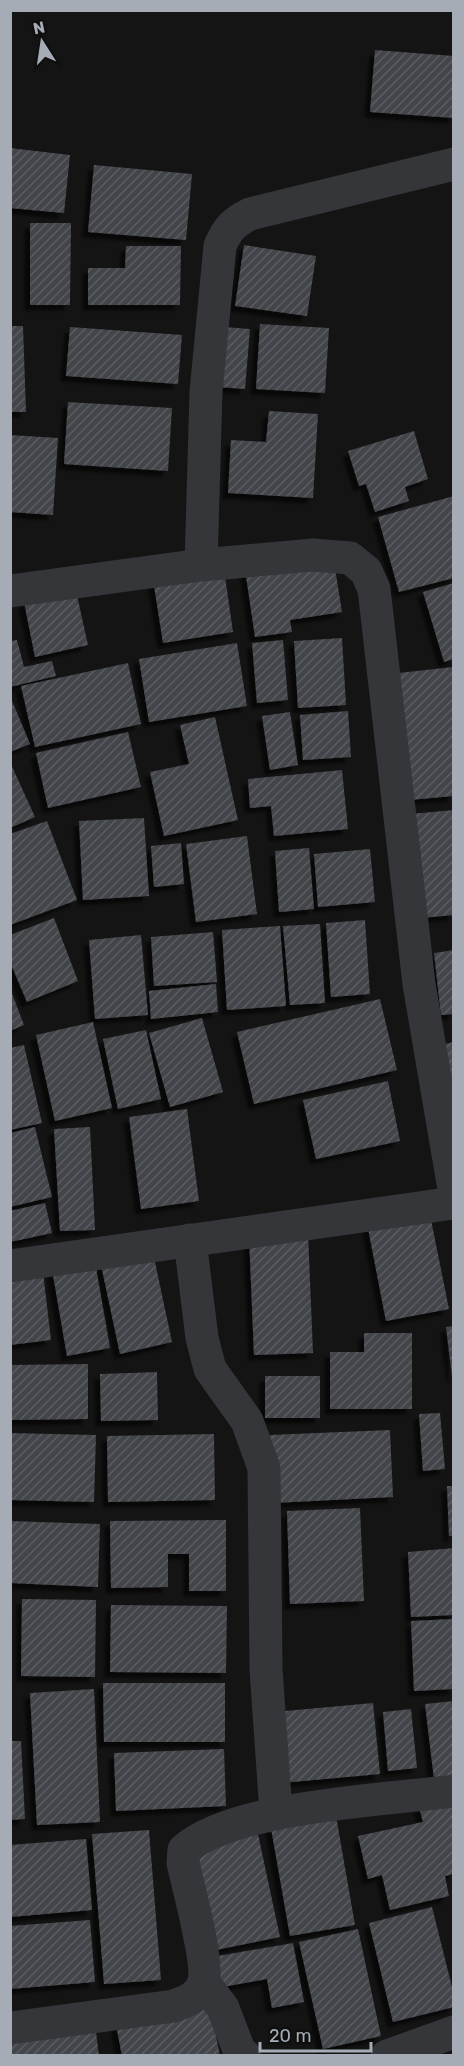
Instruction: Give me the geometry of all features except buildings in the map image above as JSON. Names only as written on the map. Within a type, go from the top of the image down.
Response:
[{"type":"street","points":[[201,566],[206,392],[220,246],[225,232],[235,221],[250,214],[453,164]]},
{"type":"street","points":[[10,591],[201,566],[313,555],[351,558],[366,571],[374,589],[419,984],[453,1189]]},
{"type":"street","points":[[10,1266],[453,1203]]},
{"type":"street","points":[[190,1239],[202,1338],[210,1368],[247,1421],[264,1468],[266,1670],[276,1813]]},
{"type":"street","points":[[245,2055],[239,2050],[223,2008],[204,1983],[203,1964],[183,1863],[184,1850],[196,1839],[215,1830],[276,1813],[453,1791]]},
{"type":"street","points":[[10,2028],[174,2006],[194,1998],[204,1983]]},
{"type":"street","points":[[387,2055],[453,2032]]}]
